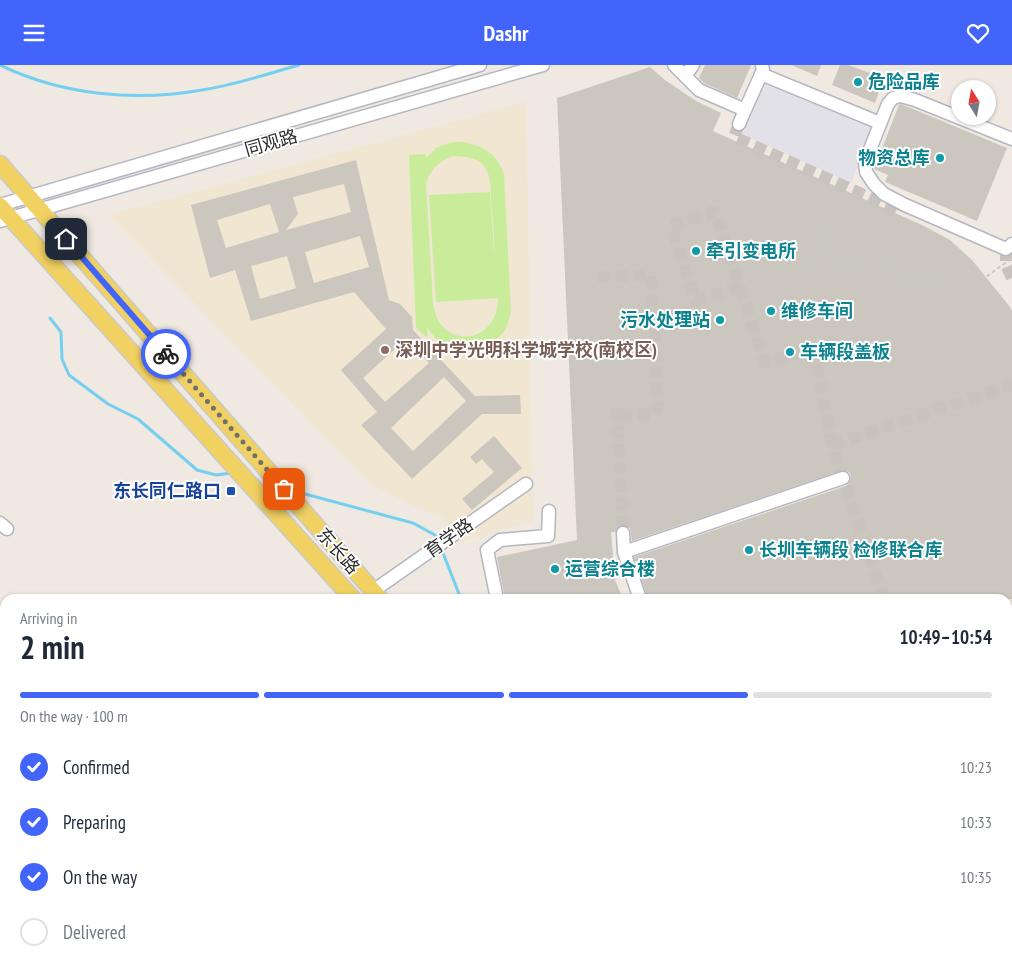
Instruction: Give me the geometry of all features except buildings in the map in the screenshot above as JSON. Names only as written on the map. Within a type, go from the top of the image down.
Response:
[{"type":"main road","name":"东长路","points":[[0,164],[376,594]]},
{"type":"main road","name":"东长路","points":[[3,212],[348,594]]},
{"type":"street","name":"同观路","points":[[3,212],[28,197],[480,65]]},
{"type":"street","name":"同观路","points":[[3,212],[40,209],[543,65]]},
{"type":"street","points":[[674,65],[698,90],[745,110]]},
{"type":"street","points":[[685,76],[693,65]]},
{"type":"street","points":[[739,124],[761,69],[880,123]]},
{"type":"street","points":[[1012,139],[901,96],[893,98],[888,104],[865,163],[866,172],[884,194],[1006,249],[1012,244]]},
{"type":"street","points":[[624,552],[843,478]]},
{"type":"street","name":"育学路","points":[[378,594],[526,484]]},
{"type":"street","points":[[495,594],[487,550],[500,540],[548,536],[550,511]]},
{"type":"street","points":[[623,533],[624,552],[638,594]]},
{"type":"path","points":[[762,217],[783,226],[785,236],[783,249],[794,261],[804,264],[811,270],[830,224]]},
{"type":"path","points":[[818,253],[868,272],[886,269],[922,284],[936,285],[949,273],[960,268],[971,272],[979,282],[1012,258]]},
{"type":"shaded area","points":[[766,81],[872,124],[872,130],[851,183],[741,134],[761,86]]},
{"type":"shaded area","name":"深圳中学光明科学城学校(南校区)","points":[[526,102],[533,521],[455,544],[443,518],[370,484],[109,215]]},
{"type":"green space","points":[[453,142],[469,143],[477,146],[496,159],[504,174],[511,312],[505,330],[486,346],[476,350],[454,349],[435,337],[427,327],[428,338],[416,328],[409,155],[425,154],[426,158],[436,148]],"holes":[[[452,156],[466,157],[483,164],[490,179],[494,254],[490,192],[429,195],[436,302],[498,298],[495,314],[489,326],[479,334],[467,337],[456,335],[445,329],[437,318],[433,303],[426,184],[432,171],[443,161]]]},
{"type":"waterway","points":[[0,65],[48,83],[73,89],[125,95],[177,94],[214,88],[299,65]]},
{"type":"waterway","points":[[50,318],[61,332],[62,359],[69,375],[108,404],[138,419],[197,470],[216,475],[232,473]]},
{"type":"waterway","points":[[291,487],[305,494],[413,523],[435,535],[439,543]]},
{"type":"waterway","points":[[441,548],[459,594]]},
{"type":"tunnel","points":[[739,124],[734,137],[902,212],[905,205]]},
{"type":"tunnel","points":[[715,211],[740,286],[696,301],[671,226],[715,211]]},
{"type":"tunnel","points":[[1006,249],[1006,265],[1012,278]]},
{"type":"tunnel","points":[[598,277],[651,275],[658,403],[655,414],[618,415]]},
{"type":"tunnel","points":[[740,286],[765,363],[811,349],[818,370],[832,445],[882,594]]},
{"type":"tunnel","points":[[832,445],[1012,385]]},
{"type":"tunnel","points":[[617,408],[623,533]]},
{"type":"way so far","points":[[166,354],[284,489]]},
{"type":"place","name":"危险品库","points":[[858,82]]},
{"type":"place","name":"物资总库","points":[[940,158]]},
{"type":"place","name":"牵引变电所","points":[[696,251]]},
{"type":"place","name":"维修车间","points":[[771,311]]},
{"type":"place","name":"污水处理站","points":[[720,320]]},
{"type":"place","name":"深圳中学光明科学城学校(南校区)","points":[[385,350]]},
{"type":"place","name":"车辆段盖板","points":[[790,352]]},
{"type":"place","name":"东长同仁路口","points":[[231,491]]},
{"type":"place","name":"长圳车辆段 检修联合库","points":[[749,550]]},
{"type":"place","name":"运营综合楼","points":[[555,569]]},
{"type":"route","points":[[66,239],[166,354]]}]
